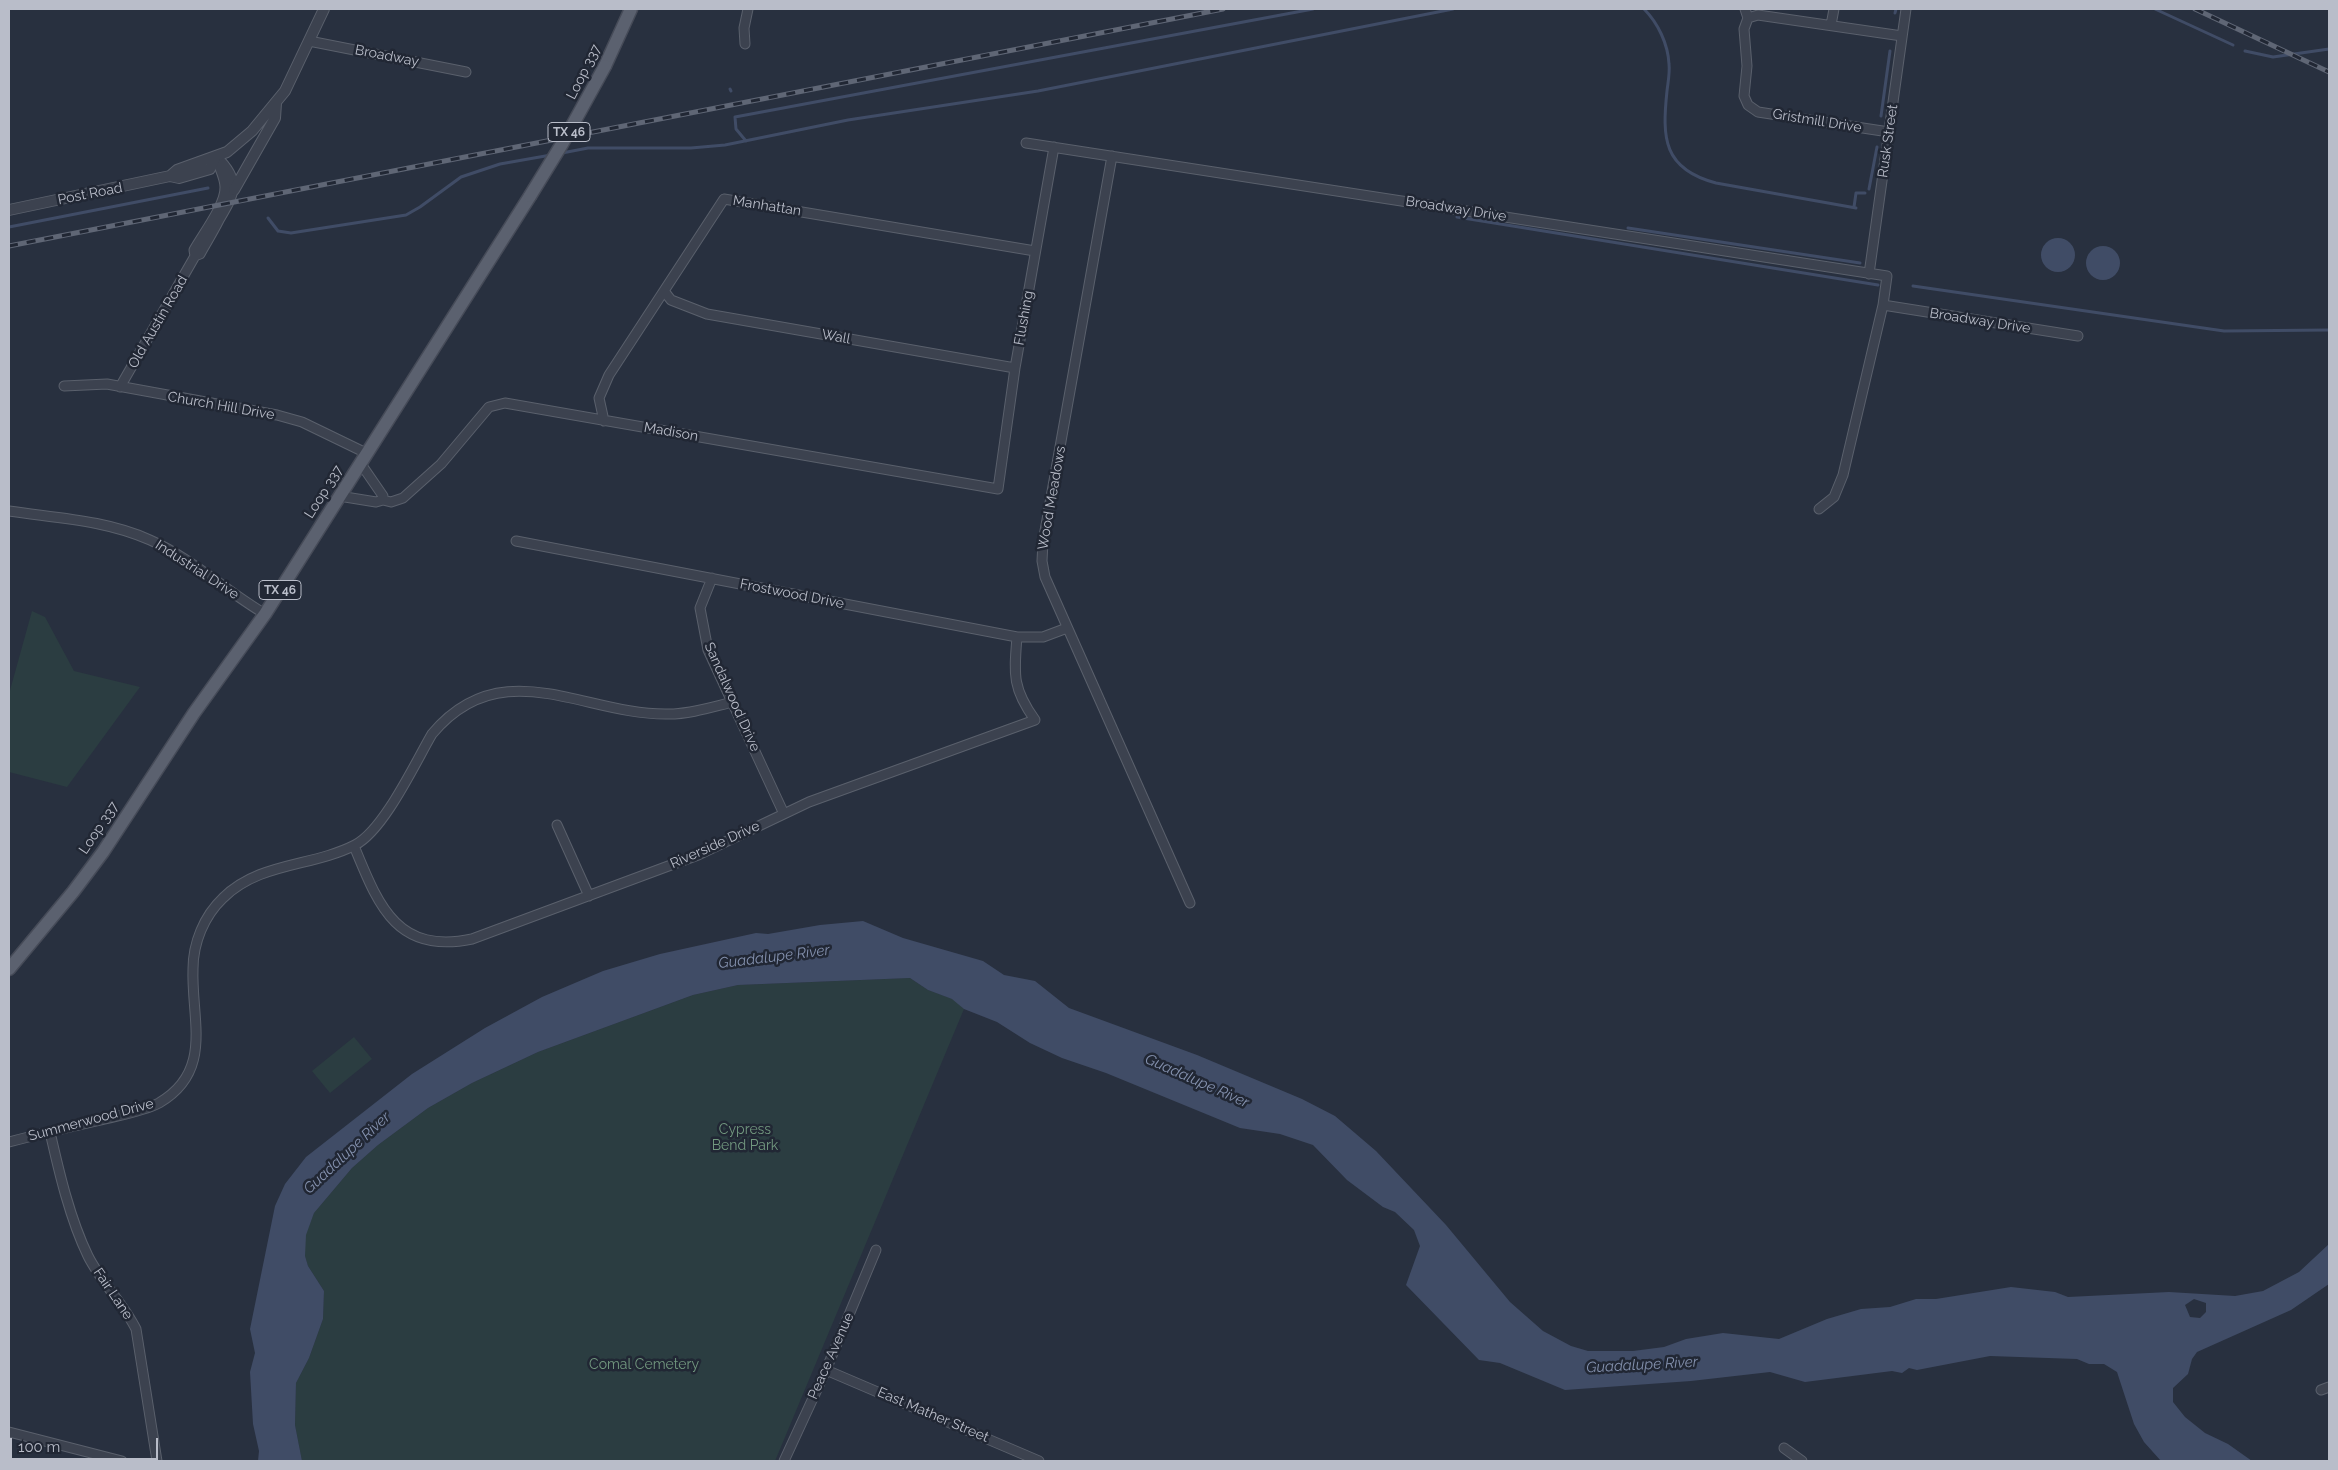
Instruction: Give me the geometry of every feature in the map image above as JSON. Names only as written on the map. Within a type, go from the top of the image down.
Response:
[{"type":"main road","name":"Loop 337","points":[[9,969],[73,892],[103,852],[194,713],[265,614],[562,144],[605,66],[631,9]]},
{"type":"street","points":[[234,190],[228,171],[216,156],[228,152],[242,140],[276,103],[324,9]]},
{"type":"street","points":[[745,44],[744,28],[748,9]]},
{"type":"street","points":[[1745,9],[1748,18],[1758,14],[1902,36]]},
{"type":"street","points":[[1831,25],[1834,9]]},
{"type":"street","name":"Rusk Street","points":[[1869,274],[1906,9]]},
{"type":"street","name":"Gristmill Drive","points":[[1748,18],[1744,28],[1747,66],[1744,96],[1748,106],[1758,112],[1889,132]]},
{"type":"street","name":"Broadway","points":[[309,41],[466,72]]},
{"type":"street","points":[[234,190],[275,118],[276,103]]},
{"type":"street","name":"Broadway Drive","points":[[1026,143],[1887,276],[1883,305],[2078,336]]},
{"type":"street","name":"Flushing","points":[[998,489],[1015,368],[1054,147]]},
{"type":"street","name":"Post Road","points":[[9,210],[170,176],[177,170],[216,156]]},
{"type":"street","name":"Old Austin Road","points":[[195,256],[194,250],[221,204],[225,192],[225,184],[216,156]]},
{"type":"street","name":"Wood Meadows","points":[[1112,156],[1042,551],[1045,577],[1190,902]]},
{"type":"street","name":"Old Austin Road","points":[[120,387],[195,256],[200,254],[232,202],[234,190]]},
{"type":"street","name":"Manhattan","points":[[604,420],[599,398],[602,389],[724,199],[1035,251]]},
{"type":"street","name":"Wall","points":[[664,291],[671,300],[708,314],[1015,368]]},
{"type":"street","points":[[1819,509],[1834,497],[1842,480],[1883,305]]},
{"type":"street","name":"Church Hill Drive","points":[[64,386],[107,384],[277,415],[302,422],[320,430],[364,458]]},
{"type":"street","name":"Madison","points":[[339,496],[376,502],[383,500],[397,501],[410,492],[440,464],[484,412],[493,405],[505,403],[998,489]]},
{"type":"street","points":[[364,458],[383,496],[383,500]]},
{"type":"street","name":"Industrial Drive","points":[[9,511],[96,524],[134,533],[170,550],[265,614]]},
{"type":"street","name":"Frostwood Drive","points":[[516,541],[1017,636],[1043,637],[1067,628]]},
{"type":"street","name":"Sandalwood Drive","points":[[712,578],[700,608],[708,650],[784,814]]},
{"type":"street","name":"Riverside Drive","points":[[354,846],[375,897],[399,927],[425,940],[441,943],[472,939],[728,843],[784,814],[906,766],[1035,720],[1024,705],[1014,676],[1017,636]]},
{"type":"street","name":"Summerwood Drive","points":[[9,1142],[148,1108],[174,1092],[190,1070],[195,1056],[197,1025],[193,967],[197,939],[213,909],[223,898],[252,878],[271,869],[319,858],[354,846],[377,826],[432,734],[441,723],[469,704],[504,692],[558,694],[634,710],[668,714],[732,702]]},
{"type":"street","points":[[557,825],[589,896]]},
{"type":"street","name":"Fair Lane","points":[[50,1132],[58,1170],[88,1256],[99,1275],[128,1313],[136,1329],[157,1461]]},
{"type":"street","name":"Peace Avenue","points":[[784,1461],[826,1370],[876,1250]]},
{"type":"street","name":"East Mather Street","points":[[826,1370],[1038,1461]]},
{"type":"street","points":[[9,1432],[122,1461]]},
{"type":"street","points":[[1784,1448],[1802,1461]]},
{"type":"green space","points":[[32,611],[45,617],[74,671],[140,687],[67,787],[9,772],[9,694]]},
{"type":"green space","name":"Cypress Bend Park","points":[[910,978],[928,990],[955,1000],[964,1009],[775,1461],[302,1461],[295,1425],[296,1383],[309,1358],[323,1319],[324,1291],[308,1266],[305,1257],[305,1235],[314,1213],[352,1168],[378,1145],[428,1108],[472,1083],[538,1052],[693,995],[738,985]]},
{"type":"green space","points":[[354,1037],[372,1059],[330,1093],[312,1071]]},
{"type":"water","points":[[2058,238],[2065,239],[2070,243],[2074,248],[2074,262],[2070,267],[2065,271],[2058,272],[2051,271],[2046,267],[2042,262],[2041,255],[2042,248],[2046,243],[2051,239]]},
{"type":"water","points":[[2103,246],[2110,247],[2115,251],[2119,256],[2119,270],[2115,275],[2110,279],[2103,280],[2096,279],[2091,275],[2087,270],[2086,263],[2087,256],[2091,251],[2096,247]]},
{"type":"water","name":"Guadalupe River","points":[[863,921],[903,938],[983,961],[1004,975],[1035,981],[1069,1008],[1197,1055],[1302,1099],[1335,1116],[1376,1151],[1446,1225],[1510,1302],[1543,1331],[1571,1346],[1588,1351],[1633,1351],[1664,1347],[1686,1339],[1723,1333],[1779,1339],[1827,1319],[1861,1309],[1890,1307],[1916,1299],[1936,1299],[2011,1287],[2055,1292],[2068,1297],[2169,1292],[2235,1296],[2263,1291],[2299,1272],[2329,1244],[2329,1284],[2291,1310],[2197,1352],[2192,1359],[2188,1374],[2173,1388],[2173,1402],[2185,1417],[2205,1433],[2228,1444],[2252,1461],[2161,1461],[2144,1442],[2134,1424],[2117,1372],[2104,1364],[2089,1364],[2077,1359],[1990,1356],[1917,1370],[1909,1368],[1902,1373],[1892,1371],[1805,1382],[1770,1372],[1691,1381],[1565,1390],[1500,1363],[1479,1360],[1406,1285],[1420,1246],[1414,1230],[1395,1212],[1383,1207],[1347,1180],[1313,1145],[1280,1134],[1240,1128],[1106,1073],[1062,1058],[1030,1043],[997,1022],[964,1009],[952,999],[928,990],[910,978],[738,985],[693,995],[538,1052],[472,1083],[428,1108],[378,1145],[352,1168],[314,1213],[306,1235],[305,1256],[308,1266],[324,1291],[323,1319],[309,1358],[296,1383],[295,1425],[302,1461],[258,1461],[259,1451],[253,1424],[250,1372],[255,1353],[250,1329],[275,1206],[285,1184],[306,1157],[412,1074],[485,1028],[542,997],[603,971],[660,954],[756,933],[768,934],[820,925]],"holes":[[[2194,1299],[2206,1303],[2206,1312],[2200,1318],[2190,1317],[2185,1305]]]},
{"type":"waterway","points":[[746,141],[736,129],[735,117],[1313,9]]},
{"type":"waterway","points":[[562,153],[588,148],[691,148],[725,145],[848,120],[1038,91],[1453,9]]},
{"type":"waterway","points":[[1644,9],[1658,27],[1667,49],[1669,71],[1665,108],[1666,137],[1676,160],[1685,169],[1698,177],[1716,183],[1856,208]]},
{"type":"waterway","points":[[1895,13],[1896,9]]},
{"type":"waterway","points":[[2155,9],[2233,45]]},
{"type":"waterway","points":[[2245,51],[2273,57],[2329,49]]},
{"type":"waterway","points":[[1881,116],[1890,51]]},
{"type":"waterway","points":[[1869,189],[1877,147]]},
{"type":"waterway","points":[[268,218],[278,231],[291,233],[406,215],[461,177],[500,164],[551,155]]},
{"type":"waterway","points":[[9,227],[208,188]]},
{"type":"waterway","points":[[1854,207],[1856,193],[1865,193]]},
{"type":"waterway","points":[[1457,217],[1878,285]]},
{"type":"waterway","points":[[1628,228],[1860,263]]},
{"type":"waterway","points":[[1913,286],[2224,331],[2329,330]]},
{"type":"railway","points":[[9,246],[1223,9]]},
{"type":"railway","points":[[2195,9],[2329,72]]},
{"type":"park label","name":"Comal Cemetery","points":[[644,1365]]}]
